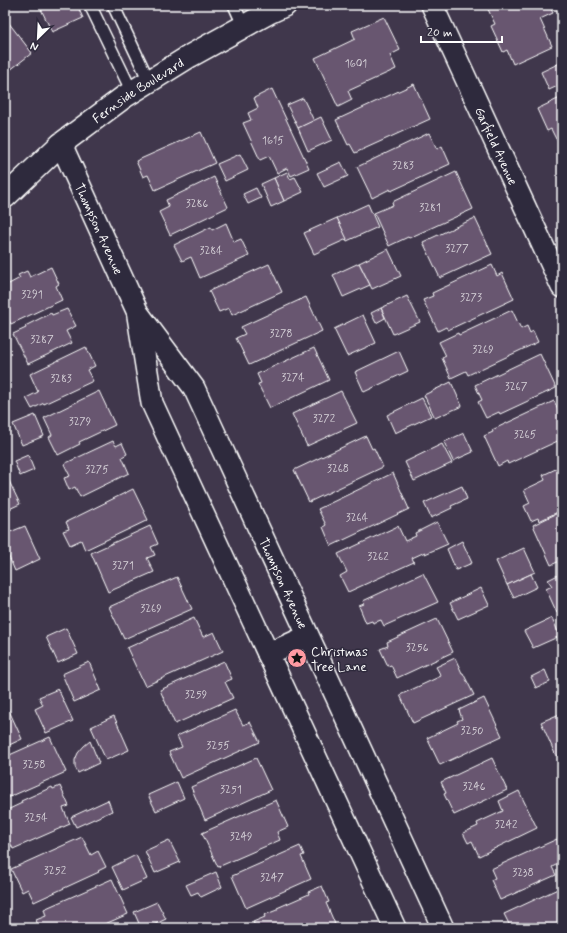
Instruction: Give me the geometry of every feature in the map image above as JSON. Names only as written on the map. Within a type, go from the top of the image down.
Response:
[{"type":"main road","name":"Fernside Boulevard","points":[[5,197],[61,144],[140,87],[190,56],[285,5]]},
{"type":"street","name":"Garfield Avenue","points":[[432,5],[562,286]]},
{"type":"street","name":"Thompson Avenue","points":[[61,144],[138,313],[194,388],[443,928]]},
{"type":"street","name":"Thompson Avenue","points":[[138,313],[152,403],[395,928]]},
{"type":"street","points":[[268,654],[308,636]]},
{"type":"lane","points":[[90,5],[140,87]]},
{"type":"lane","points":[[113,5],[140,87]]},
{"type":"lane","points":[[234,5],[244,27]]},
{"type":"building","points":[[39,5],[77,5],[83,18],[52,32]]},
{"type":"building","points":[[120,5],[136,5],[122,11]]},
{"type":"building","points":[[486,5],[549,5],[553,13],[540,19],[552,46],[513,64],[507,50],[503,52],[491,26],[495,24]]},
{"type":"building","points":[[556,5],[562,5],[562,18]]},
{"type":"building","points":[[384,17],[400,50],[390,55],[396,69],[348,91],[352,100],[338,107],[315,58],[355,39],[352,31]]},
{"type":"building","points":[[5,18],[32,53],[5,74]]},
{"type":"building","points":[[562,62],[562,84],[549,90],[541,72]]},
{"type":"building","points":[[414,84],[430,119],[355,153],[350,144],[348,145],[336,120]]},
{"type":"building","points":[[272,89],[309,168],[291,176],[287,168],[277,173],[269,156],[260,160],[243,123],[251,120],[248,113],[258,108],[254,98]]},
{"type":"building","points":[[562,97],[562,136],[556,139],[551,129],[547,131],[537,109]]},
{"type":"building","points":[[303,98],[314,121],[298,128],[287,105]]},
{"type":"building","points":[[321,117],[332,140],[308,151],[298,128]]},
{"type":"building","points":[[201,132],[215,163],[155,190],[148,175],[143,177],[136,161]]},
{"type":"building","points":[[429,133],[437,149],[442,146],[450,164],[372,198],[357,167]]},
{"type":"building","points":[[562,151],[562,160],[558,153]]},
{"type":"building","points":[[240,154],[248,170],[225,181],[217,164]]},
{"type":"building","points":[[341,162],[348,176],[324,187],[317,173]]},
{"type":"building","points":[[287,172],[290,179],[295,177],[303,192],[284,201],[274,178]]},
{"type":"building","points":[[456,172],[473,209],[389,246],[374,213],[393,205],[392,202]]},
{"type":"building","points":[[214,177],[228,207],[170,235],[159,212],[169,207],[166,200]]},
{"type":"building","points":[[274,178],[284,201],[271,207],[261,184]]},
{"type":"building","points":[[256,188],[261,198],[248,204],[243,194]]},
{"type":"building","points":[[368,204],[378,227],[347,241],[337,218]]},
{"type":"building","points":[[337,218],[347,239],[314,254],[304,233]]},
{"type":"building","points":[[475,218],[492,254],[440,278],[423,242]]},
{"type":"building","points":[[226,223],[234,242],[241,239],[249,256],[200,278],[191,257],[182,261],[174,245],[211,227],[212,230]]},
{"type":"building","points":[[388,249],[401,276],[372,289],[359,263]]},
{"type":"building","points":[[359,263],[370,285],[343,297],[333,275]]},
{"type":"building","points":[[269,264],[282,292],[232,315],[229,308],[219,312],[209,291]]},
{"type":"building","points":[[492,265],[497,276],[502,273],[514,299],[448,330],[446,327],[438,331],[423,300],[433,296],[432,293]]},
{"type":"building","points":[[51,267],[59,284],[56,286],[62,300],[11,324],[5,313],[5,288],[8,287],[7,285],[20,278],[18,275],[27,271],[30,277]]},
{"type":"building","points":[[407,296],[420,322],[393,334],[381,308]]},
{"type":"building","points":[[306,297],[322,331],[249,365],[236,338],[245,334],[241,327]]},
{"type":"building","points":[[381,308],[385,318],[376,323],[371,313]]},
{"type":"building","points":[[67,309],[76,326],[66,331],[72,343],[28,364],[13,334],[51,313],[52,315]]},
{"type":"building","points":[[512,310],[521,329],[527,326],[530,333],[533,331],[538,342],[468,375],[466,371],[451,378],[442,358],[446,356],[439,342],[458,333],[459,335]]},
{"type":"building","points":[[363,315],[376,343],[347,356],[334,329]]},
{"type":"building","points":[[86,347],[95,366],[87,370],[93,381],[32,409],[26,398],[38,392],[30,374]]},
{"type":"building","points":[[314,348],[329,380],[270,408],[258,384],[261,383],[257,374]]},
{"type":"building","points":[[399,351],[408,371],[364,392],[355,372]]},
{"type":"building","points":[[540,354],[556,388],[500,414],[499,412],[486,418],[478,402],[482,400],[475,385]]},
{"type":"building","points":[[451,382],[462,406],[435,418],[424,395]]},
{"type":"building","points":[[99,391],[115,425],[79,442],[80,444],[58,455],[49,437],[52,435],[44,418]]},
{"type":"building","points":[[341,391],[357,423],[307,446],[292,414]]},
{"type":"building","points":[[422,398],[431,416],[395,433],[387,415]]},
{"type":"building","points":[[554,401],[562,417],[562,439],[508,464],[507,461],[498,466],[484,436],[493,432],[492,430]]},
{"type":"building","points":[[35,415],[44,436],[22,445],[13,424]]},
{"type":"building","points":[[464,433],[473,452],[453,461],[444,442]]},
{"type":"building","points":[[366,436],[372,449],[374,448],[383,467],[309,502],[294,470]]},
{"type":"building","points":[[113,441],[116,446],[122,443],[127,454],[122,457],[129,473],[80,497],[75,487],[69,490],[64,478],[70,476],[64,464]]},
{"type":"building","points":[[442,444],[452,463],[414,481],[405,462]]},
{"type":"building","points":[[28,455],[34,470],[20,476],[14,461]]},
{"type":"building","points":[[562,466],[562,510],[539,521],[538,518],[531,521],[524,506],[530,503],[524,490],[545,480],[543,475]]},
{"type":"building","points":[[393,473],[409,509],[331,546],[323,527],[326,525],[318,509]]},
{"type":"building","points":[[9,481],[20,504],[5,511],[5,482]]},
{"type":"building","points":[[462,486],[467,499],[451,506],[452,508],[431,518],[424,503]]},
{"type":"building","points":[[133,489],[148,520],[85,550],[81,540],[70,545],[63,531],[69,529],[66,522]]},
{"type":"building","points":[[562,511],[562,560],[551,565],[533,525]]},
{"type":"building","points":[[437,522],[448,544],[412,558],[414,562],[348,592],[340,576],[347,572],[338,554],[398,526],[405,541],[416,536],[415,533]]},
{"type":"building","points":[[25,526],[40,559],[15,571],[5,548],[5,534]]},
{"type":"building","points":[[150,526],[158,544],[151,547],[155,555],[147,558],[154,572],[108,592],[91,553]]},
{"type":"building","points":[[462,541],[472,563],[456,570],[447,549]]},
{"type":"building","points":[[524,548],[535,572],[507,585],[496,561]]},
{"type":"building","points":[[423,573],[438,602],[384,626],[381,620],[373,623],[372,621],[366,623],[359,606],[364,604],[363,601]]},
{"type":"building","points":[[562,573],[562,610],[557,613],[546,589],[552,586],[548,580]]},
{"type":"building","points":[[531,574],[537,587],[514,598],[507,585]]},
{"type":"building","points":[[177,577],[192,609],[124,639],[109,607]]},
{"type":"building","points":[[481,588],[489,605],[458,619],[450,603]]},
{"type":"building","points":[[194,618],[203,637],[214,632],[223,651],[145,686],[127,648]]},
{"type":"building","points":[[552,618],[560,636],[533,648],[524,631]]},
{"type":"building","points":[[437,619],[453,652],[397,678],[391,665],[388,666],[380,649],[388,646],[387,642]]},
{"type":"building","points":[[66,628],[78,654],[58,663],[46,637]]},
{"type":"building","points":[[455,658],[474,695],[413,723],[400,695],[441,676],[436,667]]},
{"type":"building","points":[[224,661],[232,679],[225,682],[233,698],[175,724],[160,690]]},
{"type":"building","points":[[89,662],[101,690],[74,702],[62,674]]},
{"type":"building","points":[[545,670],[550,682],[536,688],[531,677]]},
{"type":"building","points":[[58,689],[73,721],[46,733],[35,709],[43,705],[39,697]]},
{"type":"building","points":[[484,698],[502,736],[440,765],[427,738],[458,723],[457,721],[462,719],[459,710]]},
{"type":"building","points":[[5,702],[22,739],[5,747]]},
{"type":"building","points":[[235,710],[243,725],[250,722],[260,742],[181,778],[169,752],[182,747],[177,736]]},
{"type":"building","points":[[562,713],[562,753],[556,756],[541,722]]},
{"type":"building","points":[[114,716],[129,750],[106,760],[91,727]]},
{"type":"building","points":[[50,737],[66,772],[5,799],[5,757]]},
{"type":"building","points":[[90,741],[99,763],[78,773],[75,767],[75,760],[78,753]]},
{"type":"building","points":[[256,758],[271,790],[205,820],[191,787]]},
{"type":"building","points":[[492,758],[507,790],[454,815],[444,794],[446,793],[441,782]]},
{"type":"building","points":[[177,782],[184,798],[156,811],[148,795]]},
{"type":"building","points":[[60,786],[69,806],[63,808],[70,824],[13,849],[8,838],[5,840],[5,811],[22,803],[21,801],[52,787],[53,789]]},
{"type":"building","points":[[519,791],[537,828],[479,856],[472,841],[468,843],[463,833],[478,826],[477,823],[503,811],[499,801]]},
{"type":"building","points":[[108,800],[112,811],[76,827],[71,817]]},
{"type":"building","points":[[276,800],[288,827],[277,832],[280,840],[218,867],[202,833]]},
{"type":"building","points":[[82,837],[91,855],[98,851],[106,867],[98,871],[99,872],[34,902],[28,889],[22,892],[11,869]]},
{"type":"building","points":[[557,839],[562,849],[562,862],[552,867],[556,875],[500,900],[491,880],[495,878],[491,869]]},
{"type":"building","points":[[169,840],[180,862],[155,873],[145,851]]},
{"type":"building","points":[[300,846],[304,855],[301,856],[311,879],[246,908],[232,876]]},
{"type":"building","points":[[136,855],[147,879],[123,890],[112,867]]},
{"type":"building","points":[[216,872],[222,887],[201,897],[198,892],[191,895],[186,885]]},
{"type":"building","points":[[112,879],[128,914],[96,928],[39,928],[36,920],[46,916],[44,909]]},
{"type":"building","points":[[322,886],[329,902],[326,903],[335,924],[327,928],[256,928],[253,922],[265,917],[264,915],[309,894],[308,892]]},
{"type":"building","points":[[562,887],[562,927],[511,928],[504,914]]},
{"type":"building","points":[[157,902],[166,919],[147,928],[141,928],[134,912]]},
{"type":"place","name":"Christmas Tree Lane","points":[[297,658]]}]
